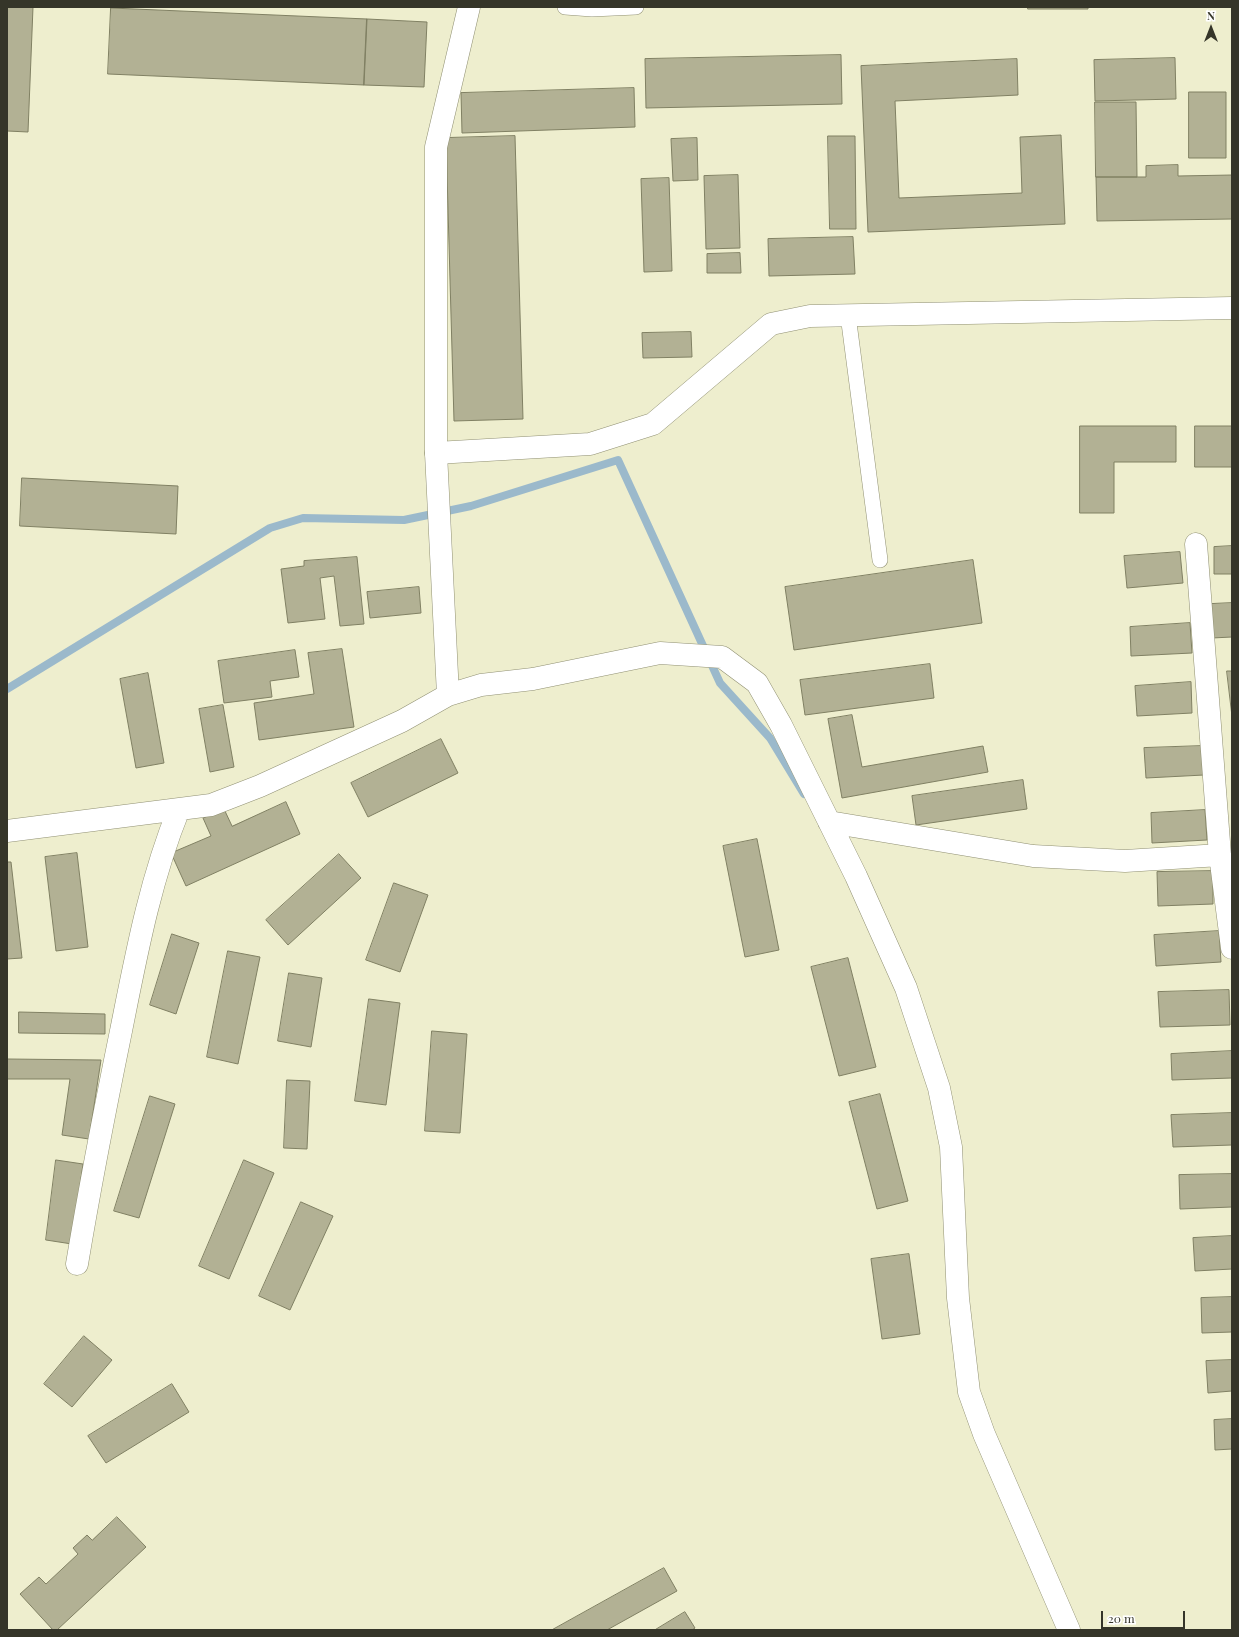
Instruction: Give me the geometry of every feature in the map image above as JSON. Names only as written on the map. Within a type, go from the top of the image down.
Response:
[{"type":"street","points":[[448,695],[436,452],[436,147],[469,7]]},
{"type":"street","points":[[436,452],[590,444],[653,424],[771,324],[810,316],[1232,308]]},
{"type":"street","points":[[1196,544],[1220,855],[1232,948]]},
{"type":"street","points":[[7,831],[211,805],[260,786],[402,721],[448,695],[481,685],[533,679],[660,653],[722,657],[757,683],[781,725],[856,876],[906,988],[939,1088],[951,1146],[958,1298],[969,1392],[984,1434],[1069,1630]]},
{"type":"street","points":[[77,1264],[88,1195],[139,940],[164,845],[179,809]]},
{"type":"street","points":[[829,822],[1033,856],[1124,861],[1220,855]]},
{"type":"lane","points":[[565,7],[592,9],[636,7]]},
{"type":"lane","points":[[848,315],[880,560]]},
{"type":"building","points":[[7,7],[33,7],[28,132],[7,131]]},
{"type":"building","points":[[1028,7],[1088,7],[1088,9],[1028,9]]},
{"type":"building","points":[[111,8],[367,19],[364,85],[108,74]]},
{"type":"building","points":[[367,19],[427,22],[424,87],[364,85]]},
{"type":"building","points":[[841,55],[842,104],[646,108],[645,59]]},
{"type":"building","points":[[1175,58],[1176,99],[1095,101],[1094,60]]},
{"type":"building","points":[[1017,59],[1018,95],[895,101],[899,198],[1022,193],[1020,137],[1061,135],[1065,224],[868,232],[861,66]]},
{"type":"building","points":[[634,88],[635,127],[462,133],[461,93]]},
{"type":"building","points":[[1189,92],[1226,92],[1226,158],[1189,158]]},
{"type":"building","points":[[1095,102],[1136,102],[1137,177],[1096,177]]},
{"type":"building","points":[[515,136],[523,419],[454,421],[446,138]]},
{"type":"building","points":[[828,136],[855,136],[856,229],[830,229]]},
{"type":"building","points":[[697,138],[698,180],[673,181],[671,139]]},
{"type":"building","points":[[1178,165],[1178,176],[1232,175],[1232,219],[1097,221],[1096,177],[1146,177],[1146,166]]},
{"type":"building","points":[[738,175],[740,248],[706,249],[704,176]]},
{"type":"building","points":[[669,178],[672,271],[644,272],[641,179]]},
{"type":"building","points":[[853,237],[855,274],[769,276],[768,239]]},
{"type":"building","points":[[740,253],[741,273],[707,273],[707,254]]},
{"type":"building","points":[[691,332],[692,357],[643,358],[642,333]]},
{"type":"building","points":[[1080,426],[1176,426],[1176,462],[1114,462],[1114,513],[1080,513]]},
{"type":"building","points":[[1195,426],[1232,426],[1232,467],[1195,467]]},
{"type":"building","points":[[22,478],[178,486],[176,534],[20,526]]},
{"type":"building","points":[[1232,546],[1232,574],[1214,574],[1214,547]]},
{"type":"building","points":[[1180,552],[1183,583],[1127,588],[1124,556]]},
{"type":"building","points":[[357,557],[364,624],[340,626],[334,576],[320,578],[325,619],[288,623],[281,569],[304,566],[304,561]]},
{"type":"building","points":[[973,560],[982,623],[794,650],[785,587]]},
{"type":"building","points":[[419,587],[421,613],[370,618],[367,592]]},
{"type":"building","points":[[1232,603],[1232,637],[1212,638],[1211,604]]},
{"type":"building","points":[[1190,623],[1192,653],[1131,656],[1130,627]]},
{"type":"building","points":[[342,649],[354,727],[259,740],[254,703],[314,694],[308,653]]},
{"type":"building","points":[[295,650],[299,677],[270,681],[272,697],[224,703],[218,661]]},
{"type":"building","points":[[930,664],[934,698],[805,715],[800,680]]},
{"type":"building","points":[[1227,671],[1232,671],[1232,716]]},
{"type":"building","points":[[148,673],[164,763],[136,768],[120,679]]},
{"type":"building","points":[[1191,682],[1192,713],[1137,716],[1135,686]]},
{"type":"building","points":[[223,705],[234,767],[210,772],[199,709]]},
{"type":"building","points":[[852,715],[862,767],[983,746],[988,772],[842,798],[828,719]]},
{"type":"building","points":[[441,739],[458,773],[368,817],[351,783]]},
{"type":"building","points":[[1202,746],[1204,775],[1146,778],[1144,748]]},
{"type":"building","points":[[1023,780],[1027,809],[916,825],[912,796]]},
{"type":"building","points":[[286,802],[300,834],[186,886],[171,853],[211,836],[203,818],[224,809],[232,826]]},
{"type":"building","points":[[1205,810],[1207,840],[1152,843],[1151,813]]},
{"type":"building","points":[[757,839],[779,950],[745,957],[723,846]]},
{"type":"building","points":[[77,853],[88,947],[56,951],[45,857]]},
{"type":"building","points":[[339,854],[361,878],[288,945],[266,920]]},
{"type":"building","points":[[7,862],[11,862],[22,958],[7,959]]},
{"type":"building","points":[[1213,871],[1213,904],[1158,906],[1157,872]]},
{"type":"building","points":[[394,883],[428,895],[400,972],[366,960]]},
{"type":"building","points":[[1219,931],[1221,962],[1156,966],[1154,935]]},
{"type":"building","points":[[172,934],[199,943],[176,1014],[150,1005]]},
{"type":"building","points":[[228,951],[260,957],[238,1064],[207,1057]]},
{"type":"building","points":[[848,958],[876,1067],[839,1076],[811,967]]},
{"type":"building","points":[[289,973],[322,978],[311,1047],[278,1041]]},
{"type":"building","points":[[1229,990],[1230,1025],[1160,1027],[1158,992]]},
{"type":"building","points":[[369,999],[400,1003],[386,1105],[355,1101]]},
{"type":"building","points":[[19,1012],[105,1014],[105,1034],[19,1033]]},
{"type":"building","points":[[432,1031],[467,1034],[460,1133],[425,1131]]},
{"type":"building","points":[[1232,1051],[1232,1078],[1172,1080],[1171,1054]]},
{"type":"building","points":[[7,1059],[101,1060],[89,1139],[62,1135],[70,1079],[7,1079]]},
{"type":"building","points":[[287,1080],[310,1081],[307,1149],[284,1148]]},
{"type":"building","points":[[880,1094],[908,1201],[877,1209],[849,1102]]},
{"type":"building","points":[[150,1096],[175,1104],[139,1218],[114,1211]]},
{"type":"building","points":[[1232,1113],[1232,1145],[1173,1147],[1171,1115]]},
{"type":"building","points":[[56,1160],[83,1164],[72,1244],[46,1240]]},
{"type":"building","points":[[244,1160],[274,1173],[229,1279],[199,1266]]},
{"type":"building","points":[[1232,1174],[1232,1207],[1180,1209],[1179,1175]]},
{"type":"building","points":[[301,1202],[333,1216],[290,1310],[259,1296]]},
{"type":"building","points":[[1232,1236],[1232,1269],[1195,1271],[1193,1238]]},
{"type":"building","points":[[909,1254],[920,1334],[882,1339],[871,1259]]},
{"type":"building","points":[[1232,1297],[1232,1332],[1202,1333],[1201,1298]]},
{"type":"building","points":[[84,1336],[112,1360],[72,1407],[44,1384]]},
{"type":"building","points":[[1232,1360],[1232,1391],[1208,1393],[1206,1361]]},
{"type":"building","points":[[172,1384],[189,1412],[106,1463],[88,1436]]},
{"type":"building","points":[[1232,1419],[1232,1449],[1215,1450],[1214,1420]]},
{"type":"building","points":[[117,1517],[146,1547],[57,1630],[53,1630],[20,1594],[39,1577],[46,1584],[78,1554],[73,1548],[87,1535],[92,1540]]},
{"type":"building","points":[[664,1568],[677,1591],[607,1630],[552,1630]]},
{"type":"building","points":[[685,1612],[695,1628],[692,1630],[655,1630]]},
{"type":"waterway","points":[[7,689],[270,528],[303,518],[404,520],[471,506],[618,460],[720,683],[770,738],[804,794]]}]
